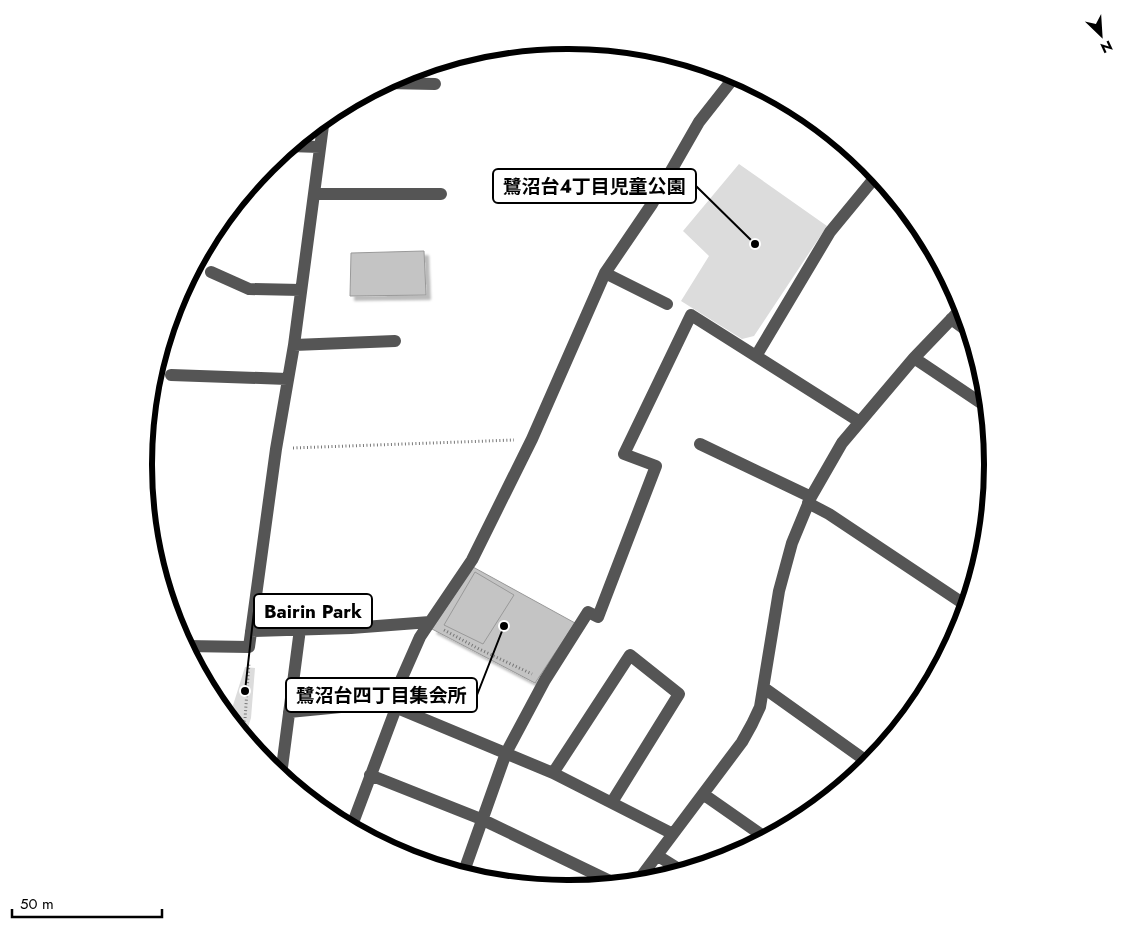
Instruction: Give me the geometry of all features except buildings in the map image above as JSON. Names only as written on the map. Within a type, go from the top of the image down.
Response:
[{"type":"street","points":[[354,821],[393,706],[420,637],[472,560],[532,439],[605,273],[652,204],[699,122],[731,82]]},
{"type":"street","points":[[402,83],[435,84]]},
{"type":"street","points":[[194,646],[249,647],[276,449],[294,345],[322,130]]},
{"type":"street","points":[[301,146],[320,147]]},
{"type":"street","points":[[756,356],[830,232],[872,181]]},
{"type":"street","points":[[314,194],[441,194]]},
{"type":"street","points":[[211,272],[249,289],[301,290]]},
{"type":"street","points":[[605,273],[667,304]]},
{"type":"street","points":[[644,873],[742,742],[760,707],[779,591],[792,543],[809,500],[842,443],[914,358],[956,314]]},
{"type":"street","points":[[465,867],[506,754],[545,680],[588,612],[598,617],[656,466],[624,454],[691,316],[860,422]]},
{"type":"street","points":[[951,319],[960,326]]},
{"type":"street","points":[[294,345],[395,341]]},
{"type":"street","points":[[914,358],[979,401]]},
{"type":"street","points":[[171,375],[287,379]]},
{"type":"street","points":[[700,444],[809,500],[961,602]]},
{"type":"street","points":[[251,631],[351,628],[430,622]]},
{"type":"street","points":[[281,765],[300,629]]},
{"type":"street","points":[[553,773],[630,655],[679,694],[612,802]]},
{"type":"street","points":[[764,688],[862,758]]},
{"type":"street","points":[[289,712],[382,703],[393,706],[553,773],[673,834]]},
{"type":"street","points":[[370,775],[481,819],[604,878]]},
{"type":"street","points":[[703,794],[759,833]]},
{"type":"street","points":[[658,856],[675,866]]},
{"type":"path","points":[[276,449],[532,439]]},
{"type":"path","points":[[430,622],[479,649],[545,680]]},
{"type":"path","points":[[243,724],[249,673],[249,647]]},
{"type":"shaded area","points":[[739,164],[827,226],[754,336],[742,339],[681,301],[709,256],[683,231]]},
{"type":"shaded area","points":[[245,667],[255,668],[251,718],[247,730],[232,709]]},
{"type":"place","name":"鷺沼台４丁目児童公園","points":[[755,244]]},
{"type":"place","name":"鷺沼台四丁目集会所","points":[[504,626]]},
{"type":"place","name":"Bairin Park","points":[[245,691]]}]
